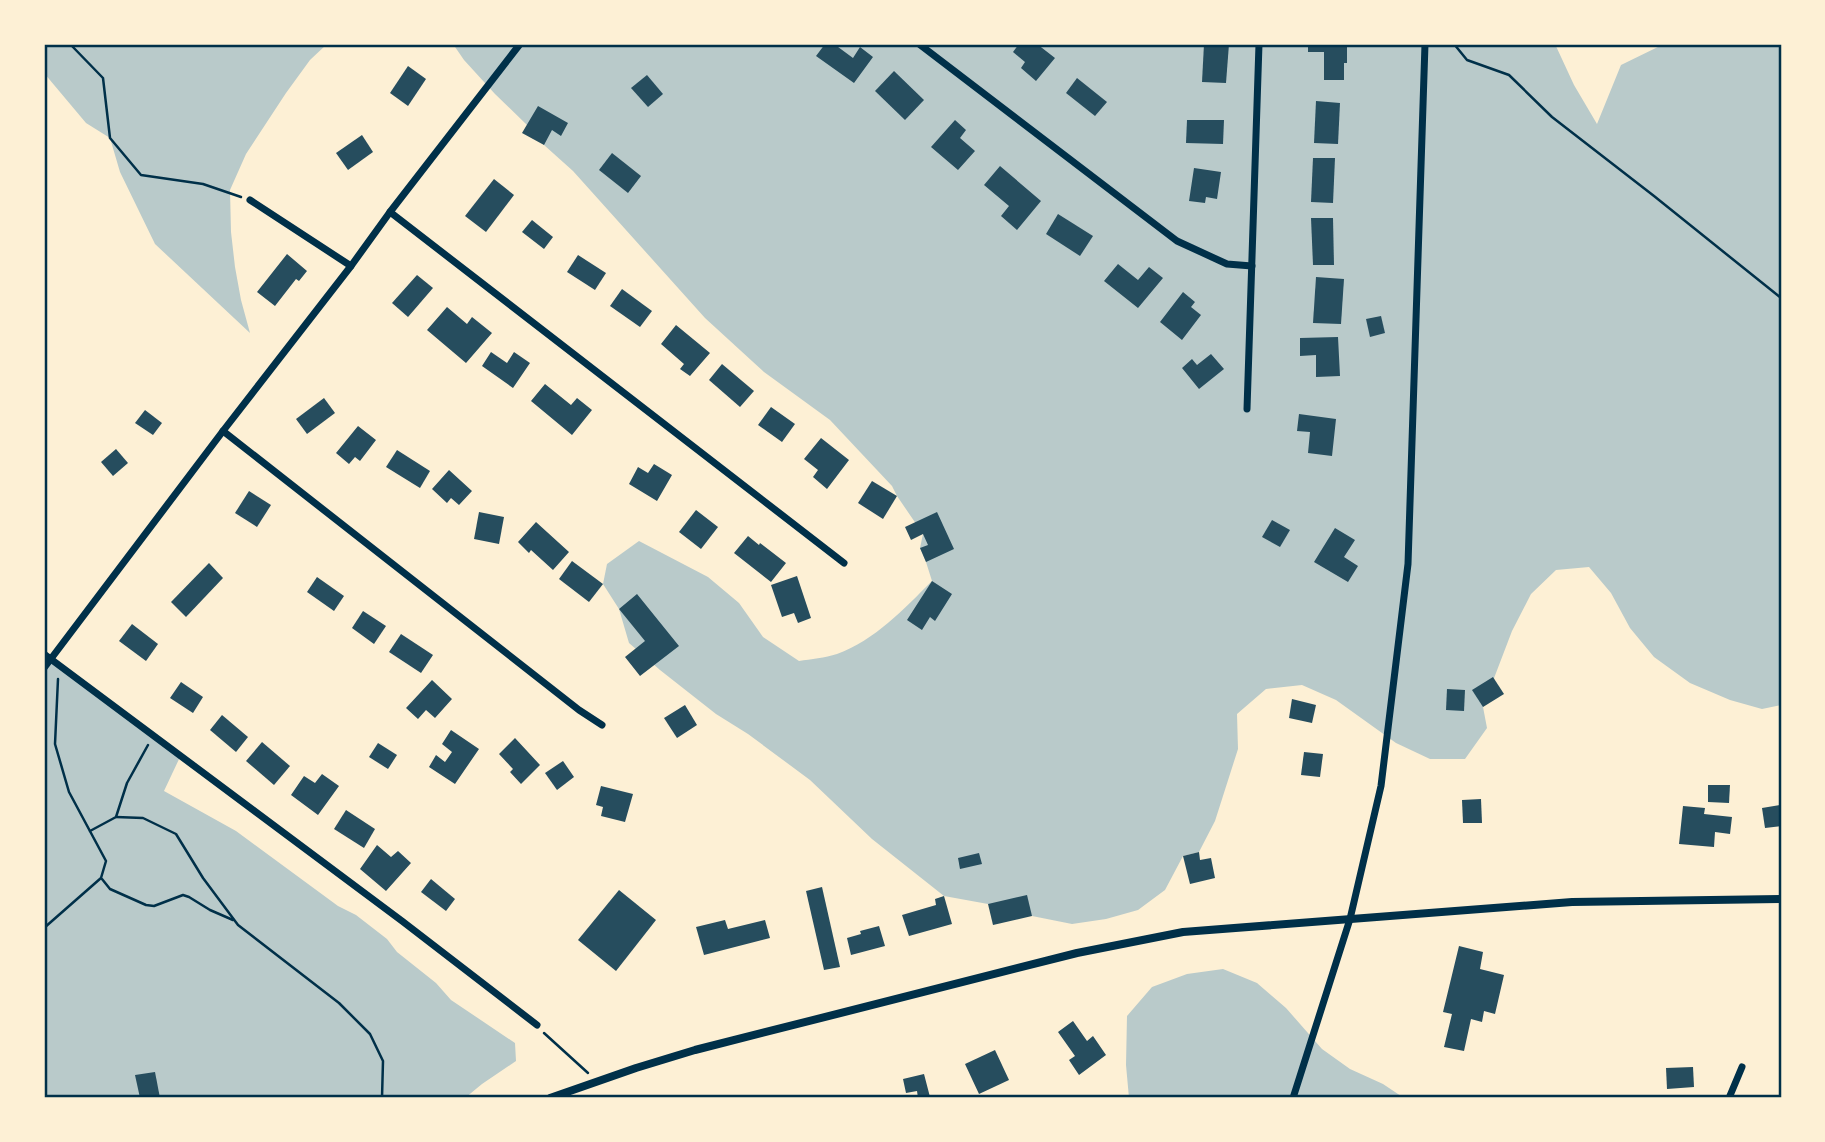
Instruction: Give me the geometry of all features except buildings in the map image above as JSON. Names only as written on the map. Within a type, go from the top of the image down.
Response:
[{"type":"street","points":[[44,667],[47,657],[520,44]]},
{"type":"street","points":[[919,44],[1177,241],[1227,264],[1252,266]]},
{"type":"street","points":[[1247,409],[1259,44]]},
{"type":"street","points":[[1293,1098],[1350,919],[1381,786],[1408,564],[1425,44]]},
{"type":"street","points":[[250,200],[351,266]]},
{"type":"street","points":[[390,212],[844,562]]},
{"type":"street","points":[[223,431],[579,710],[602,724]]},
{"type":"street","points":[[47,657],[402,921],[537,1026]]},
{"type":"street","points":[[550,1098],[695,1050],[1077,953],[1183,932],[1572,902],[1781,900]]},
{"type":"street","points":[[1729,1098],[1742,1067]]},
{"type":"path","points":[[70,44],[103,78],[110,138],[141,175],[203,184],[250,200]]},
{"type":"path","points":[[1454,44],[1467,60],[1510,75],[1552,117],[1781,298]]},
{"type":"path","points":[[44,928],[101,878],[106,861],[69,793],[55,744],[59,666]]},
{"type":"path","points":[[116,817],[127,783],[153,737]]},
{"type":"path","points":[[90,831],[116,817],[142,818],[176,834],[203,878],[236,922]]},
{"type":"path","points":[[101,878],[110,889],[146,905],[154,906],[183,895],[189,897],[236,922],[340,1003],[370,1034],[383,1061],[382,1098]]},
{"type":"path","points":[[537,1026],[596,1081]]},
{"type":"shaded area","points":[[44,44],[327,44],[310,60],[286,93],[246,154],[230,190],[235,267],[250,333],[155,244],[120,172],[110,138],[86,123],[44,73]]},
{"type":"shaded area","points":[[453,44],[1555,44],[1574,85],[1597,124],[1621,65],[1664,44],[1781,44],[1781,705],[1762,709],[1730,700],[1690,683],[1654,657],[1630,628],[1611,593],[1589,567],[1556,570],[1531,594],[1512,631],[1483,707],[1487,728],[1465,759],[1430,759],[1396,743],[1336,700],[1302,685],[1266,689],[1237,714],[1238,749],[1215,821],[1199,852],[1183,856],[1165,890],[1138,910],[1106,919],[1072,924],[944,896],[872,839],[810,780],[716,714],[629,643],[619,609],[603,584],[607,564],[639,541],[708,577],[739,603],[763,637],[799,661],[837,654],[864,641],[888,623],[932,581],[920,548],[923,534],[892,486],[830,420],[764,372],[705,318],[573,171],[495,94]]},
{"type":"shaded area","points":[[50,659],[180,757],[164,791],[236,831],[338,906],[356,915],[387,939],[397,952],[436,983],[451,1000],[515,1043],[516,1061],[465,1098],[44,1098],[44,668]]},
{"type":"shaded area","points":[[1223,969],[1257,983],[1286,1008],[1322,1049],[1350,1069],[1383,1084],[1404,1098],[1129,1098],[1126,1065],[1127,1016],[1152,987],[1187,974]]}]
